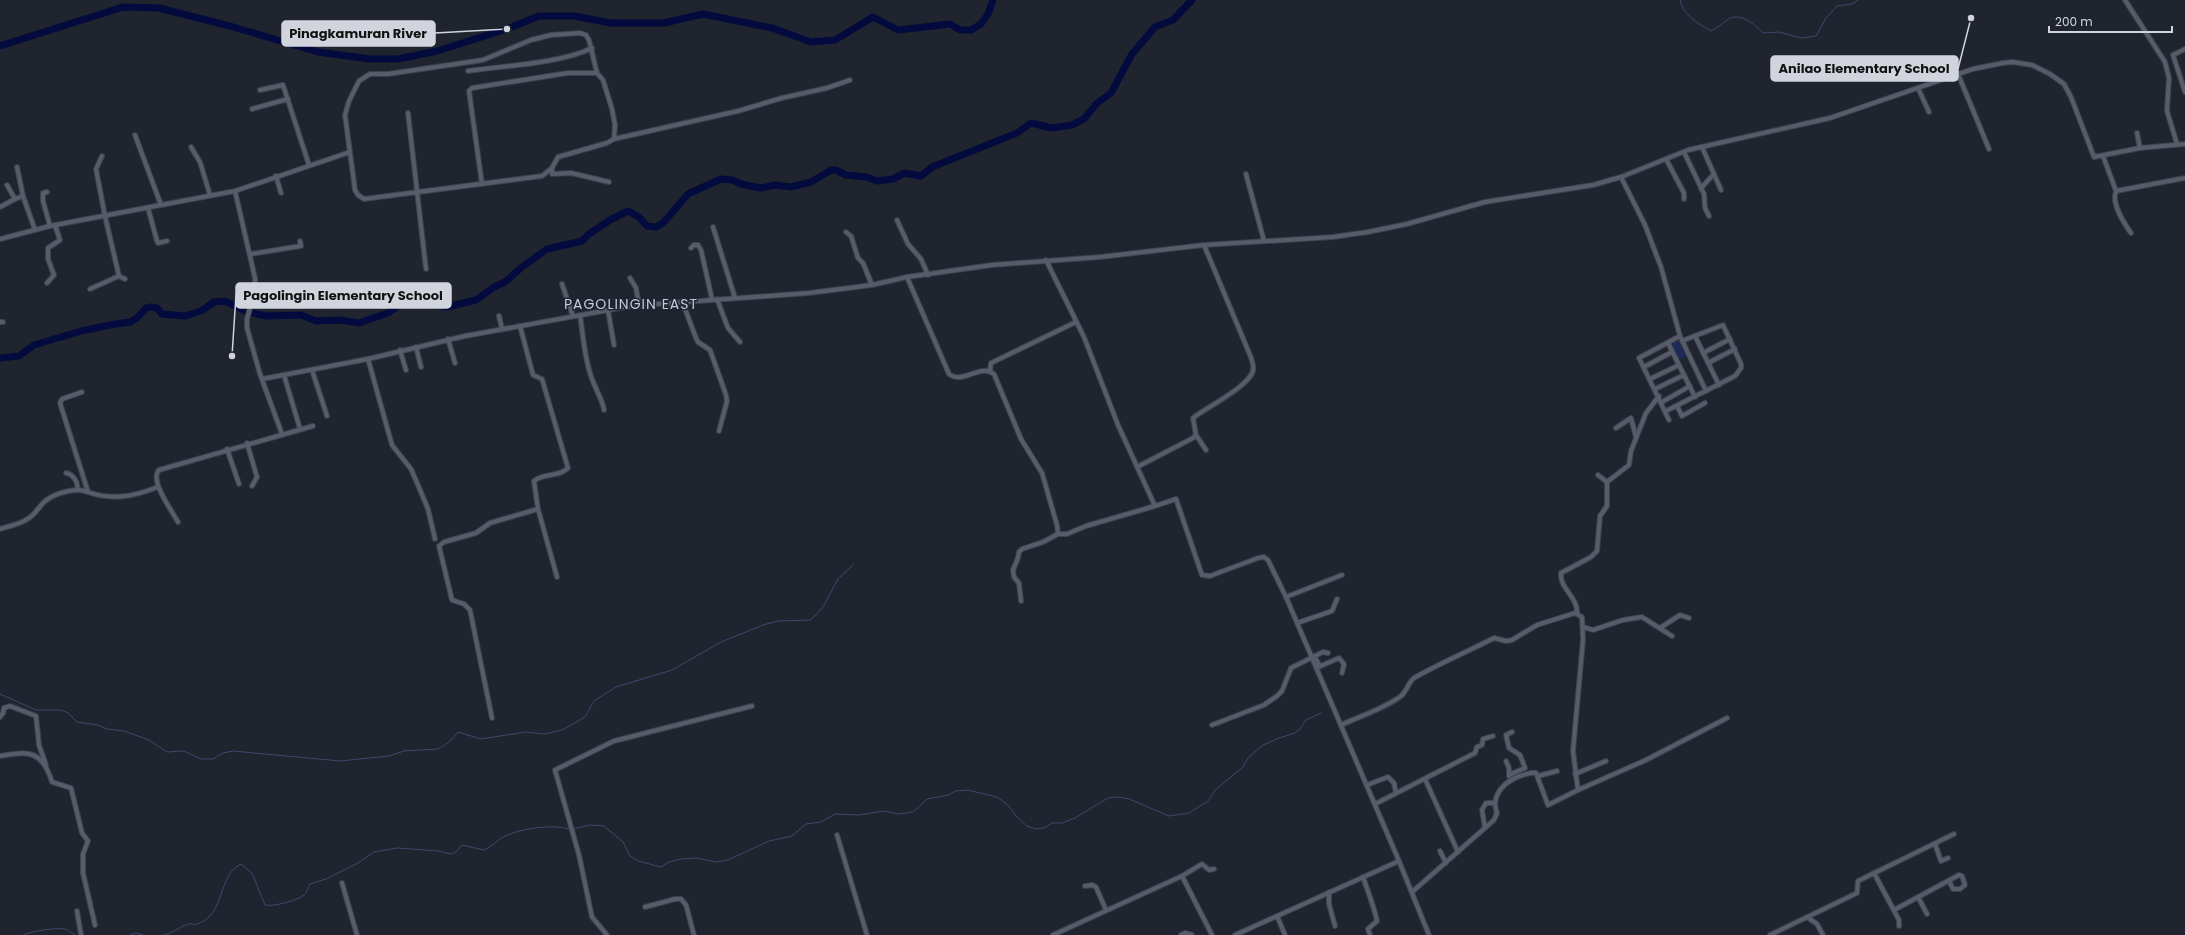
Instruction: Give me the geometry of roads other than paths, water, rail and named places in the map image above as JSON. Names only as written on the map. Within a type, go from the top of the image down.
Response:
[{"type":"street","points":[[2125,0],[2165,62],[2169,78],[2167,111],[2177,144]]},
{"type":"street","points":[[552,168],[542,176],[364,199],[358,195],[355,190],[345,115],[349,101],[359,81],[370,74],[388,74],[483,60],[531,40],[551,35],[580,33],[586,35],[592,48],[597,72],[603,80],[612,109],[615,125],[614,139]]},
{"type":"street","points":[[468,71],[566,57],[581,54],[592,48]]},
{"type":"street","points":[[2185,49],[2173,55],[2185,92]]},
{"type":"street","points":[[262,379],[368,359],[448,339],[640,305],[809,293],[872,285],[907,277],[992,265],[1100,257],[1204,245],[1333,237],[1368,232],[1407,224],[1485,202],[1569,190],[1621,177],[1684,152],[1830,118],[1984,66],[2013,62],[2032,65],[2050,74],[2064,84],[2068,90],[2092,156],[2095,158],[2140,148],[2185,144]]},
{"type":"street","points":[[482,184],[469,91],[472,88],[568,73],[597,72]]},
{"type":"street","points":[[1958,74],[1989,149]]},
{"type":"street","points":[[609,182],[571,174],[552,174],[552,168],[555,160],[563,155],[607,143],[614,139],[738,111],[850,80]]},
{"type":"street","points":[[260,90],[282,85],[288,99],[309,165]]},
{"type":"street","points":[[1918,88],[1929,112]]},
{"type":"street","points":[[252,109],[288,99]]},
{"type":"street","points":[[408,113],[426,269]]},
{"type":"street","points":[[2137,133],[2140,148]]},
{"type":"street","points":[[135,135],[161,206]]},
{"type":"street","points":[[191,147],[200,162],[210,196]]},
{"type":"street","points":[[1702,147],[1721,190]]},
{"type":"street","points":[[0,238],[53,226],[234,191],[350,152]]},
{"type":"street","points":[[1684,152],[1701,188],[1705,200],[1705,208],[1709,216]]},
{"type":"street","points":[[102,156],[96,169],[119,276],[124,279]]},
{"type":"street","points":[[2103,156],[2116,191],[2115,196],[2118,208],[2131,233]]},
{"type":"street","points":[[1666,159],[1672,173],[1683,190],[1684,199]]},
{"type":"street","points":[[17,167],[23,196],[35,230]]},
{"type":"street","points":[[1246,174],[1264,241]]},
{"type":"street","points":[[1701,188],[1714,174]]},
{"type":"street","points":[[276,176],[280,193]]},
{"type":"street","points":[[1621,177],[1645,225],[1661,266],[1680,336],[1706,391]]},
{"type":"street","points":[[2116,191],[2185,178]]},
{"type":"street","points":[[7,185],[15,199]]},
{"type":"street","points":[[234,191],[251,254],[255,278],[255,290],[247,319],[247,328],[262,379],[282,434]]},
{"type":"street","points":[[47,192],[43,194],[43,201],[60,240],[48,248],[48,259],[54,275],[47,283]]},
{"type":"street","points":[[0,207],[23,196]]},
{"type":"street","points":[[148,208],[158,243],[167,241]]},
{"type":"street","points":[[897,220],[908,244],[921,259],[928,275]]},
{"type":"street","points":[[713,227],[735,298]]},
{"type":"street","points":[[846,232],[851,236],[858,258],[863,263],[872,285]]},
{"type":"street","points":[[251,254],[301,246],[300,241]]},
{"type":"street","points":[[691,248],[694,245],[698,245],[701,250],[715,299],[728,328],[740,342]]},
{"type":"street","points":[[1204,245],[1250,356],[1253,369],[1249,378],[1228,396],[1193,418],[1196,435],[1206,450]]},
{"type":"street","points":[[1046,260],[1076,322],[1118,425],[1155,506]]},
{"type":"street","points":[[90,289],[119,276]]},
{"type":"street","points":[[907,277],[948,374],[953,378],[959,378],[985,370],[994,374],[1026,449],[1037,462],[1042,473],[1057,525],[1058,534]]},
{"type":"street","points":[[630,278],[636,288],[640,305]]},
{"type":"street","points":[[562,284],[573,316]]},
{"type":"street","points":[[682,301],[698,342],[710,350],[726,395],[727,401],[719,431]]},
{"type":"street","points":[[608,310],[614,345]]},
{"type":"street","points":[[580,315],[590,374],[599,398],[604,406],[604,410]]},
{"type":"street","points":[[499,316],[502,329]]},
{"type":"street","points":[[990,371],[991,363],[1076,322]]},
{"type":"street","points":[[1666,411],[1735,376],[1741,368],[1735,349],[1722,325],[1682,341]]},
{"type":"street","points":[[520,326],[533,375],[542,379],[568,468],[565,471],[541,477],[534,481],[538,509],[557,577]]},
{"type":"street","points":[[1669,420],[1662,402],[1639,358],[1680,336]]},
{"type":"street","points":[[1694,336],[1719,385]]},
{"type":"street","points":[[448,339],[455,363]]},
{"type":"street","points":[[1703,353],[1730,339]]},
{"type":"street","points":[[1668,343],[1695,397]]},
{"type":"street","points":[[416,346],[421,367]]},
{"type":"street","points":[[1708,363],[1735,349]]},
{"type":"street","points":[[400,350],[406,370]]},
{"type":"street","points":[[1644,367],[1672,352]]},
{"type":"street","points":[[368,359],[392,445],[411,469],[428,509],[435,539]]},
{"type":"street","points":[[1650,379],[1679,365]]},
{"type":"street","points":[[312,370],[327,416]]},
{"type":"street","points":[[284,375],[300,429]]},
{"type":"street","points":[[1655,389],[1684,375]]},
{"type":"street","points":[[1662,402],[1690,386]]},
{"type":"street","points":[[82,392],[60,400],[88,492]]},
{"type":"street","points":[[1607,482],[1629,465],[1631,451],[1646,413],[1659,396]]},
{"type":"street","points":[[1677,406],[1683,416],[1704,403]]},
{"type":"street","points":[[1616,428],[1631,418],[1636,438]]},
{"type":"street","points":[[178,522],[158,487],[156,477],[159,470],[247,443],[313,426]]},
{"type":"street","points":[[1137,467],[1196,435]]},
{"type":"street","points":[[247,443],[257,477],[252,486]]},
{"type":"street","points":[[227,449],[239,484]]},
{"type":"street","points":[[66,473],[70,473],[78,484],[77,490]]},
{"type":"street","points":[[1598,475],[1607,482]]},
{"type":"street","points":[[1577,614],[1577,606],[1561,580],[1561,573],[1591,557],[1597,551],[1600,516],[1607,506],[1607,482]]},
{"type":"street","points":[[0,529],[30,518],[48,499],[77,490],[103,497],[118,497],[146,492],[158,487]]},
{"type":"street","points":[[1021,601],[1019,583],[1014,577],[1013,570],[1020,550],[1043,542],[1058,534],[1064,535],[1086,526],[1176,499],[1202,575],[1210,576],[1264,557],[1268,560],[1313,657],[1316,668],[1367,785],[1429,935]]},
{"type":"street","points":[[492,718],[470,610],[464,604],[452,600],[440,546],[444,542],[476,533],[490,523],[538,509]]},
{"type":"street","points":[[1286,597],[1342,575]]},
{"type":"street","points":[[1297,623],[1332,611],[1337,599]]},
{"type":"street","points":[[1341,725],[1402,695],[1414,678],[1446,660],[1460,656],[1494,638],[1506,641],[1512,640],[1537,625],[1570,614],[1577,614],[1582,617],[1583,627],[1580,693],[1573,750],[1578,790]]},
{"type":"street","points":[[1660,628],[1680,615],[1689,618]]},
{"type":"street","points":[[1583,627],[1593,630],[1623,620],[1642,617],[1672,636]]},
{"type":"street","points":[[1212,725],[1264,705],[1282,692],[1291,668],[1323,652],[1328,653]]},
{"type":"street","points":[[1313,657],[1320,666]]},
{"type":"street","points":[[1316,668],[1339,658],[1344,664],[1342,674]]},
{"type":"street","points":[[0,717],[3,714],[4,708],[10,706],[36,716],[39,745],[52,782],[71,788],[82,833],[88,839],[88,843],[83,854],[83,873],[95,925]]},
{"type":"street","points":[[607,935],[592,917],[573,833],[554,771],[555,768],[614,741],[752,706]]},
{"type":"street","points":[[1412,892],[1485,828],[1497,815],[1494,803],[1500,788],[1510,780],[1533,772],[1538,776],[1548,805],[1646,760],[1727,718]]},
{"type":"street","points":[[1509,775],[1525,768],[1520,755],[1509,748],[1506,735],[1512,732]]},
{"type":"street","points":[[1375,804],[1474,753],[1477,748],[1482,745],[1483,739],[1493,736]]},
{"type":"street","points":[[0,756],[23,752],[32,753],[40,759],[48,771]]},
{"type":"street","points":[[1506,761],[1510,780]]},
{"type":"street","points":[[1575,774],[1606,761]]},
{"type":"street","points":[[1538,776],[1557,771]]},
{"type":"street","points":[[1367,785],[1388,777],[1394,783],[1396,794]]},
{"type":"street","points":[[1425,779],[1458,852]]},
{"type":"street","points":[[1485,828],[1482,810],[1486,803],[1494,803]]},
{"type":"street","points":[[1770,935],[1857,893],[1858,881],[1954,834]]},
{"type":"street","points":[[837,835],[867,935]]},
{"type":"street","points":[[1934,844],[1941,861],[1948,858]]},
{"type":"street","points":[[1440,851],[1446,863]]},
{"type":"street","points":[[1235,935],[1242,934],[1277,916],[1399,861]]},
{"type":"street","points":[[1053,935],[1182,876],[1202,864],[1209,870],[1214,869]]},
{"type":"street","points":[[1874,874],[1899,920],[1899,926]]},
{"type":"street","points":[[1182,876],[1212,935]]},
{"type":"street","points":[[1363,877],[1372,907],[1376,910],[1377,921],[1368,929],[1370,935]]},
{"type":"street","points":[[1894,910],[1949,881]]},
{"type":"street","points":[[342,883],[357,935]]},
{"type":"street","points":[[1085,886],[1092,885],[1096,887],[1106,910]]},
{"type":"street","points":[[1329,892],[1329,904],[1335,926]]},
{"type":"street","points":[[1918,897],[1928,914]]},
{"type":"street","points":[[645,907],[675,899],[681,899],[686,905],[694,935]]},
{"type":"street","points":[[77,911],[81,935]]},
{"type":"street","points":[[1277,916],[1285,935]]},
{"type":"street","points":[[1807,917],[1818,924],[1823,935]]},
{"type":"street","points":[[1181,935],[1185,933],[1192,935]]},
{"type":"waterway","points":[[0,46],[123,7],[159,8],[230,26],[318,52],[370,59],[398,59],[437,51],[507,29],[539,16],[574,16],[611,23],[664,23],[703,14],[772,28],[811,42],[835,40],[873,17],[898,30],[950,24],[960,30],[971,30],[981,24],[988,14],[993,0]]},
{"type":"waterway","points":[[0,358],[19,356],[34,345],[81,331],[130,322],[137,318],[146,308],[151,307],[157,308],[162,314],[185,316],[201,311],[214,302],[225,301],[248,312],[266,316],[301,315],[316,321],[339,320],[359,323],[388,313],[398,306],[419,301],[446,307],[476,300],[494,287],[505,282],[522,267],[547,249],[582,241],[589,234],[610,220],[628,211],[639,217],[647,226],[656,227],[663,223],[688,194],[721,179],[732,180],[741,184],[761,188],[776,185],[791,187],[811,182],[831,170],[836,170],[846,175],[866,177],[877,181],[893,179],[905,173],[921,176],[932,167],[1017,133],[1031,123],[1052,128],[1072,125],[1084,119],[1097,103],[1111,93],[1132,54],[1155,27],[1173,20],[1192,0]]},
{"type":"waterway","points":[[1680,0],[1688,15],[1711,31],[1727,20],[1737,17],[1746,20],[1763,33],[1779,32],[1801,38],[1816,36],[1826,18],[1837,6],[1852,4],[1858,0]]},
{"type":"waterway","points":[[0,694],[36,710],[61,710],[68,713],[77,722],[98,725],[107,729],[124,731],[149,740],[167,752],[184,751],[201,759],[213,759],[223,753],[233,751],[340,761],[389,756],[404,751],[438,749],[449,742],[458,732],[481,739],[526,732],[545,734],[562,730],[585,717],[594,701],[616,687],[672,670],[721,642],[763,625],[778,621],[810,620],[824,605],[838,579],[853,565]]},
{"type":"waterway","points":[[573,829],[590,825],[604,826],[623,842],[630,856],[638,861],[661,867],[669,862],[681,859],[696,858],[716,862],[728,860],[769,841],[792,836],[806,824],[821,822],[835,814],[859,815],[884,811],[898,814],[913,812],[927,799],[949,795],[955,791],[967,790],[997,797],[1008,805],[1016,816],[1027,826],[1036,829],[1044,828],[1052,823],[1062,823],[1075,818],[1108,798],[1118,797],[1129,799],[1169,816],[1189,813],[1208,801],[1216,789],[1243,767],[1248,758],[1263,745],[1295,733],[1300,729],[1306,720],[1321,713]]},
{"type":"waterway","points":[[163,935],[188,924],[197,924],[206,919],[213,912],[224,885],[233,869],[241,864],[252,873],[265,905],[274,905],[292,901],[301,897],[305,894],[310,884],[326,879],[358,863],[374,852],[397,848],[438,851],[451,854],[456,852],[462,845],[484,850],[505,836],[528,829],[546,827],[570,829]]},
{"type":"waterway","points":[[23,935],[43,930],[55,929],[67,930],[75,935]]},
{"type":"waterway","points":[[130,935],[136,933],[143,935]]},
{"type":"place","name":"Anilao Elementary School","points":[[1971,18]]},
{"type":"place","name":"Pinagkamuran River","points":[[507,29]]},
{"type":"place","name":"Pagolingin Elementary School","points":[[232,356]]},
{"type":"district","name":"PAGOLINGIN EAST","points":[[631,304]]}]
